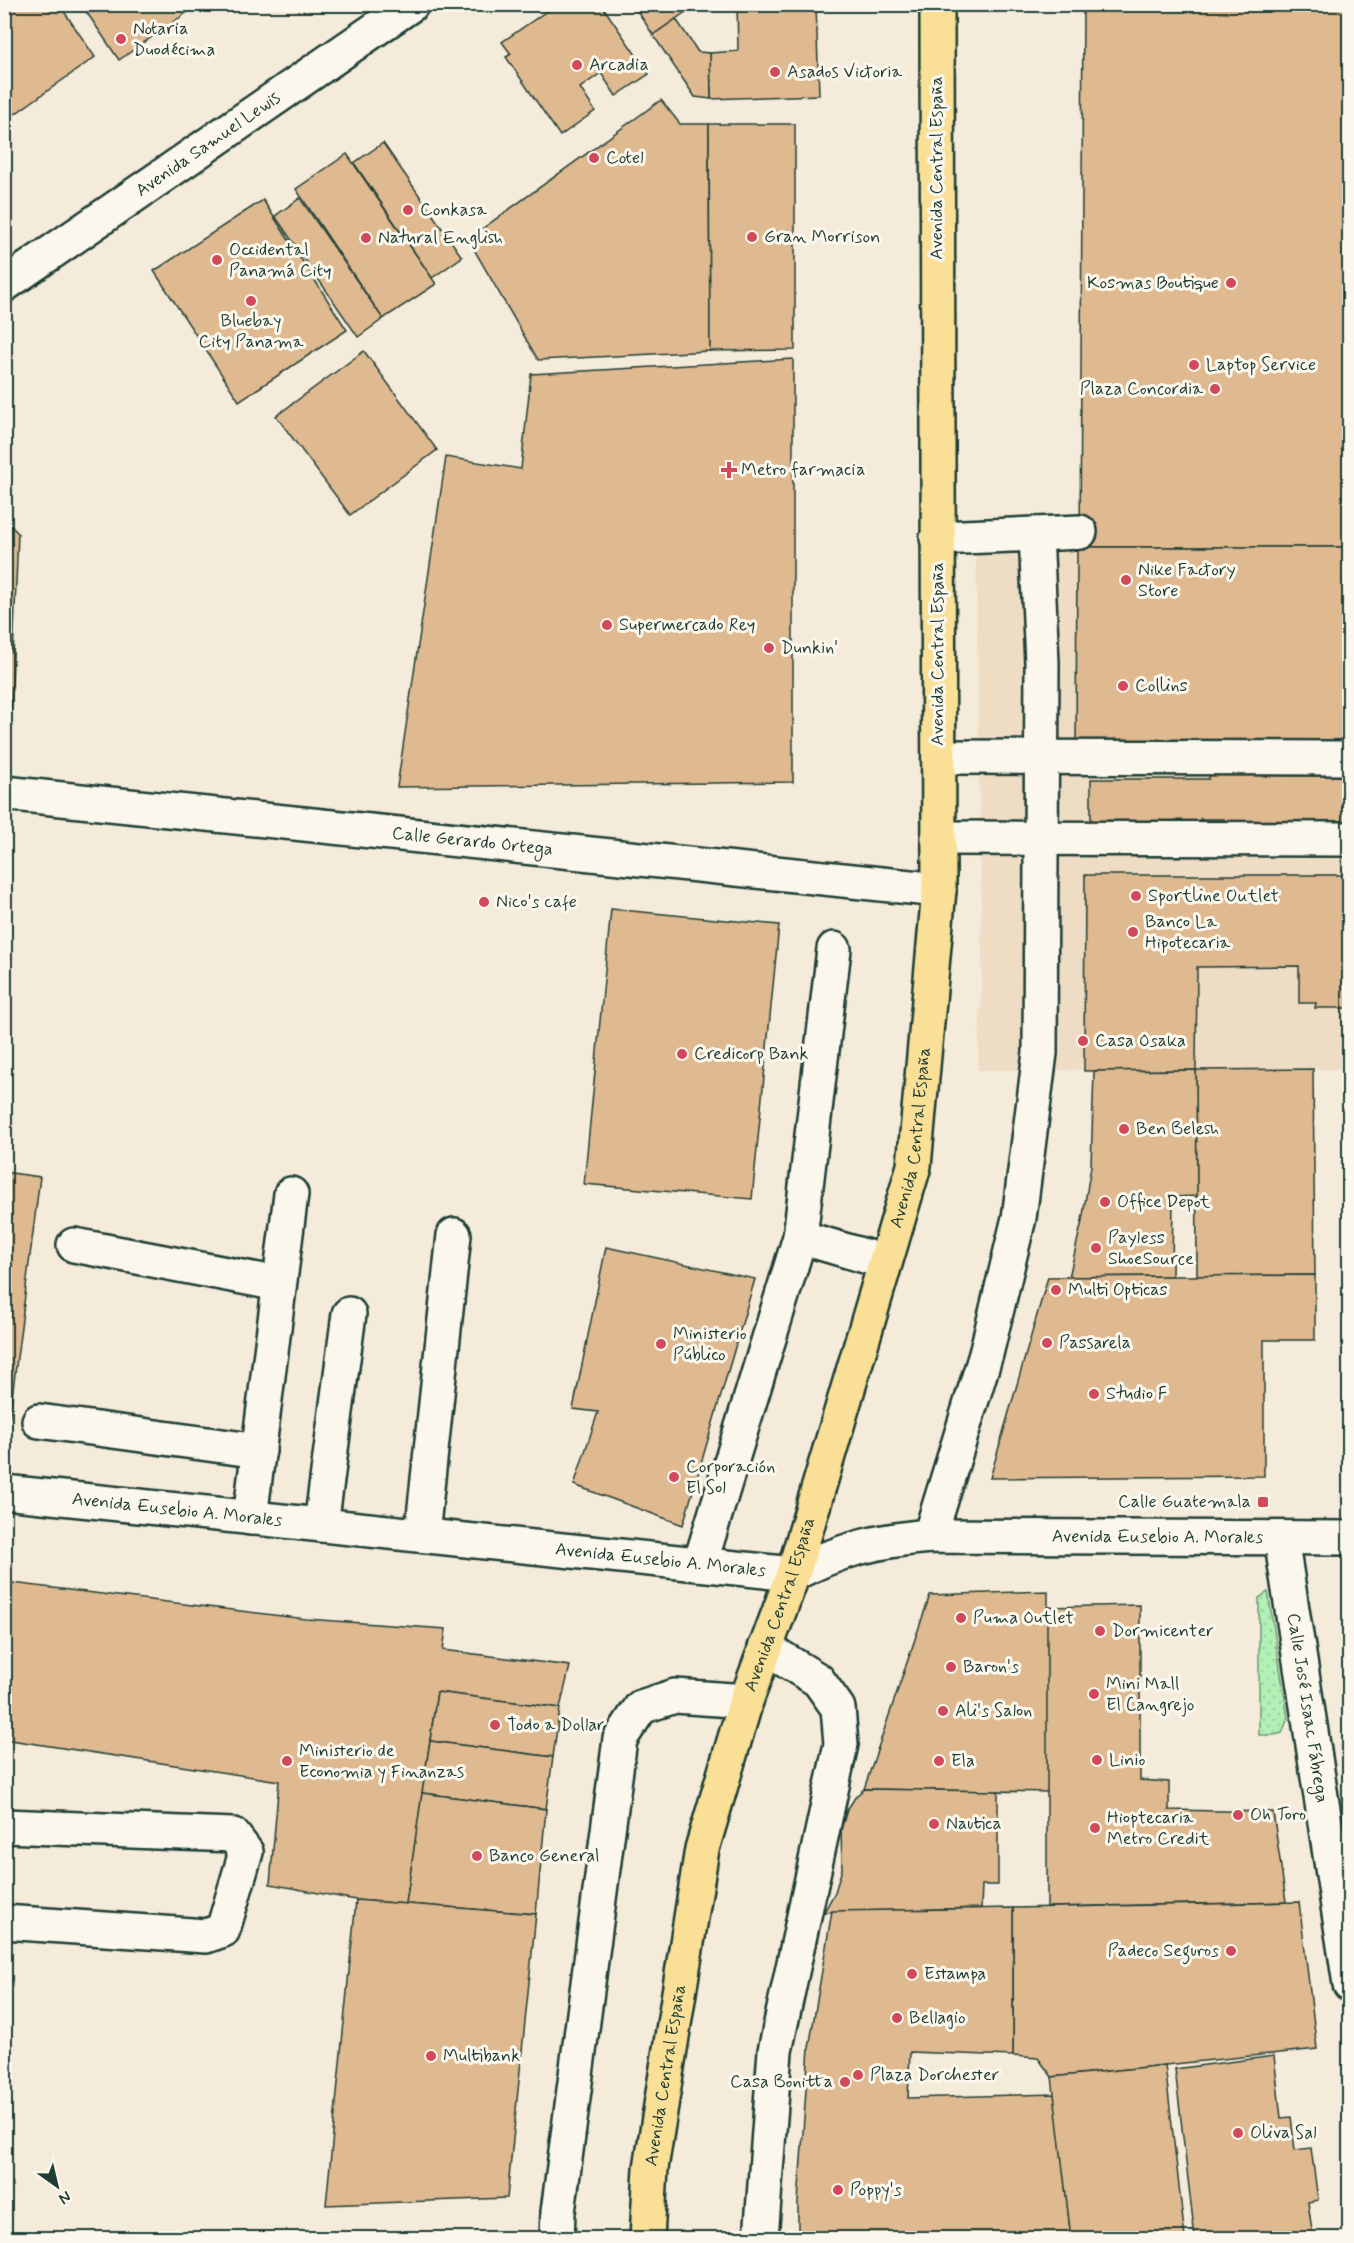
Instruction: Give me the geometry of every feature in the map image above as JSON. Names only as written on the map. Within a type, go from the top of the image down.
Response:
[{"type":"main road","name":"Avenida Central España","points":[[647,2238],[651,2168],[702,1849],[746,1701],[793,1574],[914,1166],[939,890],[937,4]]},
{"type":"street","name":"Avenida Samuel Lewis","points":[[4,285],[411,4]]},
{"type":"street","points":[[937,538],[1080,532]]},
{"type":"street","points":[[930,1536],[986,1354],[1019,1218],[1040,1053],[1042,663],[1035,534]]},
{"type":"street","points":[[939,757],[1350,758]]},
{"type":"street","name":"Calle Gerardo Ortega","points":[[4,793],[939,890]]},
{"type":"street","points":[[938,838],[1350,839]]},
{"type":"street","points":[[700,1564],[800,1237],[834,949]]},
{"type":"street","points":[[250,1518],[291,1194]]},
{"type":"street","points":[[422,1535],[454,1235]]},
{"type":"street","points":[[800,1237],[885,1262]]},
{"type":"street","points":[[74,1245],[279,1284]]},
{"type":"street","points":[[321,1525],[349,1314]]},
{"type":"street","points":[[39,1421],[259,1451]]},
{"type":"street","name":"Avenida Eusebio A. Morales","points":[[4,1492],[793,1574],[828,1557],[858,1547],[891,1540],[930,1536],[1350,1538]]},
{"type":"street","name":"Calle José Isaac Fábrega","points":[[1281,1538],[1350,1984]]},
{"type":"street","points":[[761,2238],[776,2051],[841,1744],[838,1708],[818,1680],[765,1648]]},
{"type":"street","points":[[557,2238],[558,2212],[620,1739],[641,1707],[675,1696],[746,1701]]},
{"type":"street","points":[[4,1826],[233,1834],[246,1852],[223,1930],[207,1936],[4,1922]]},
{"type":"shaded area","points":[[1349,547],[1349,1069],[978,1070],[982,971],[976,548]]},
{"type":"green space","points":[[1268,1592],[1288,1718],[1282,1733],[1259,1735],[1259,1598]]},
{"type":"building","points":[[4,4],[59,4],[95,57],[12,116],[4,105]]},
{"type":"building","points":[[81,4],[199,4],[119,60]]},
{"type":"building","name":"Arcadia","points":[[557,4],[601,4],[649,74],[616,96],[601,73],[580,88],[595,111],[560,136],[506,57],[511,54],[502,42]]},
{"type":"building","points":[[633,4],[697,4],[653,35]]},
{"type":"building","points":[[737,4],[816,4],[819,95],[711,99],[710,53],[738,51]]},
{"type":"building","name":"Plaza Concordia","points":[[1083,4],[1350,4],[1350,547],[1080,547]]},
{"type":"building","points":[[676,19],[698,52],[710,53],[711,99],[695,97],[653,35]]},
{"type":"building","points":[[661,100],[680,124],[709,124],[710,351],[538,360],[468,239]]},
{"type":"building","name":"Gran Morrison","points":[[709,124],[795,124],[795,350],[710,351]]},
{"type":"building","name":"Conkasa","points":[[383,143],[462,257],[432,278],[354,163]]},
{"type":"building","name":"Natural English","points":[[347,154],[436,284],[383,319],[296,189]]},
{"type":"building","points":[[300,198],[383,319],[358,337],[275,216]]},
{"type":"building","name":"Bluebay City Panama","points":[[263,200],[347,330],[239,401],[154,271]]},
{"type":"building","points":[[364,351],[437,450],[350,515],[276,416]]},
{"type":"building","name":"Supermercado Rey","points":[[793,359],[793,782],[397,787],[446,457],[521,469],[531,374]]},
{"type":"building","points":[[4,519],[18,533],[11,708],[4,707]]},
{"type":"building","points":[[1077,547],[1350,547],[1350,834],[1224,834],[1224,819],[1200,819],[1200,831],[1091,832],[1091,779],[1209,779],[1209,757],[1076,756]]},
{"type":"building","points":[[1085,875],[1350,875],[1350,1008],[1315,1008],[1316,1003],[1299,1003],[1299,966],[1197,967],[1196,1070],[1084,1071]]},
{"type":"building","name":"Credicorp Bank","points":[[611,909],[779,925],[752,1199],[584,1184]]},
{"type":"building","points":[[1313,1069],[1315,1275],[1197,1276],[1196,1070]]},
{"type":"building","points":[[1196,1070],[1197,1196],[1173,1197],[1172,1276],[1069,1277],[1082,1221],[1091,1166],[1094,1071]]},
{"type":"building","points":[[4,1172],[40,1177],[7,1437],[4,1437]]},
{"type":"building","name":"Ministerio Público","points":[[606,1247],[755,1279],[683,1525],[574,1485],[598,1412],[573,1409]]},
{"type":"building","points":[[1315,1275],[1315,1340],[1264,1340],[1264,1476],[990,1478],[1048,1277]]},
{"type":"building","name":"Ministerio de Economia y Finanzas","points":[[4,1582],[306,1619],[446,1629],[443,1650],[570,1666],[560,1708],[437,1692],[406,1904],[356,1900],[270,1884],[279,1781],[4,1739]]},
{"type":"building","points":[[1048,1591],[1048,1792],[864,1789],[930,1595]]},
{"type":"building","name":"Mini Mall El Cangrejo","points":[[1140,1605],[1140,1780],[1169,1782],[1169,1810],[1273,1812],[1286,1902],[1047,1907],[1047,1607]]},
{"type":"building","name":"Todo a Dollar","points":[[437,1692],[560,1708],[553,1757],[430,1741]]},
{"type":"building","points":[[430,1741],[553,1757],[546,1809],[422,1793]]},
{"type":"building","points":[[864,1789],[998,1791],[998,1885],[982,1885],[981,1908],[824,1912],[835,1892],[842,1869],[841,1829],[847,1810],[856,1796]]},
{"type":"building","name":"Banco General","points":[[422,1793],[546,1809],[536,1914],[406,1904]]},
{"type":"building","name":"Multibank","points":[[356,1900],[536,1914],[507,2198],[326,2205]]},
{"type":"building","points":[[1299,1902],[1317,2049],[1052,2077],[1038,2058],[1013,2056],[1013,1908]]},
{"type":"building","name":"Plaza Dorchester","points":[[1013,1908],[1013,2056],[910,2052],[908,2098],[1055,2094],[1071,2238],[798,2238],[798,2202],[809,2048],[832,1911]]},
{"type":"building","name":"Oliva Sal","points":[[1274,2056],[1281,2118],[1291,2117],[1295,2150],[1311,2148],[1318,2200],[1308,2202],[1313,2238],[1195,2238],[1175,2069]]},
{"type":"building","points":[[1165,2065],[1185,2238],[1071,2238],[1052,2077]]},
{"type":"place","name":"Notaria Duodécima","points":[[121,39]]},
{"type":"place","name":"Arcadia","points":[[577,65]]},
{"type":"place","name":"Asados Victoria","points":[[775,72]]},
{"type":"place","name":"Cotel","points":[[594,158]]},
{"type":"place","name":"Conkasa","points":[[408,210]]},
{"type":"place","name":"Gran Morrison","points":[[752,237]]},
{"type":"place","name":"Natural English","points":[[366,238]]},
{"type":"place","name":"Occidental Panamá City","points":[[217,260]]},
{"type":"place","name":"Kosmas Boutique","points":[[1231,283]]},
{"type":"place","name":"Bluebay City Panama","points":[[251,301]]},
{"type":"place","name":"Laptop Service","points":[[1194,365]]},
{"type":"place","name":"Plaza Concordia","points":[[1215,389]]},
{"type":"place","name":"Metro farmacia","points":[[729,470]]},
{"type":"place","name":"Nike Factory Store","points":[[1126,580]]},
{"type":"place","name":"Supermercado Rey","points":[[607,625]]},
{"type":"place","name":"Dunkin'","points":[[769,648]]},
{"type":"place","name":"Collins","points":[[1123,686]]},
{"type":"place","name":"Sportline Outlet","points":[[1136,896]]},
{"type":"place","name":"Nico's cafe","points":[[484,902]]},
{"type":"place","name":"Banco La Hipotecaria","points":[[1133,932]]},
{"type":"place","name":"Casa Osaka","points":[[1083,1041]]},
{"type":"place","name":"Credicorp Bank","points":[[682,1054]]},
{"type":"place","name":"Ben Belesh","points":[[1124,1129]]},
{"type":"place","name":"Office Depot","points":[[1105,1202]]},
{"type":"place","name":"Payless ShoeSource","points":[[1096,1248]]},
{"type":"place","name":"Multi Opticas","points":[[1056,1290]]},
{"type":"place","name":"Passarela","points":[[1047,1343]]},
{"type":"place","name":"Ministerio Público","points":[[661,1344]]},
{"type":"place","name":"Studio F","points":[[1094,1394]]},
{"type":"place","name":"Corporación El Sol","points":[[674,1477]]},
{"type":"place","name":"Calle Guatemala","points":[[1263,1502]]},
{"type":"place","name":"Puma Outlet","points":[[961,1618]]},
{"type":"place","name":"Dormicenter","points":[[1100,1631]]},
{"type":"place","name":"Baron's","points":[[951,1667]]},
{"type":"place","name":"Mini Mall El Cangrejo","points":[[1094,1694]]},
{"type":"place","name":"Ali's Salon","points":[[943,1711]]},
{"type":"place","name":"Todo a Dollar","points":[[495,1725]]},
{"type":"place","name":"Linio","points":[[1097,1760]]},
{"type":"place","name":"Ministerio de Economia y Finanzas","points":[[287,1761]]},
{"type":"place","name":"Ela","points":[[939,1761]]},
{"type":"place","name":"Oh Toro","points":[[1238,1815]]},
{"type":"place","name":"Nautica","points":[[934,1824]]},
{"type":"place","name":"Hioptecaria Metro Credit","points":[[1095,1828]]},
{"type":"place","name":"Banco General","points":[[477,1856]]},
{"type":"place","name":"Padeco Seguros","points":[[1231,1951]]},
{"type":"place","name":"Estampa","points":[[912,1974]]},
{"type":"place","name":"Bellagio","points":[[897,2018]]},
{"type":"place","name":"Multibank","points":[[431,2056]]},
{"type":"place","name":"Plaza Dorchester","points":[[858,2075]]},
{"type":"place","name":"Casa Bonitta","points":[[845,2082]]},
{"type":"place","name":"Oliva Sal","points":[[1238,2133]]},
{"type":"place","name":"Poppy's","points":[[838,2190]]}]
